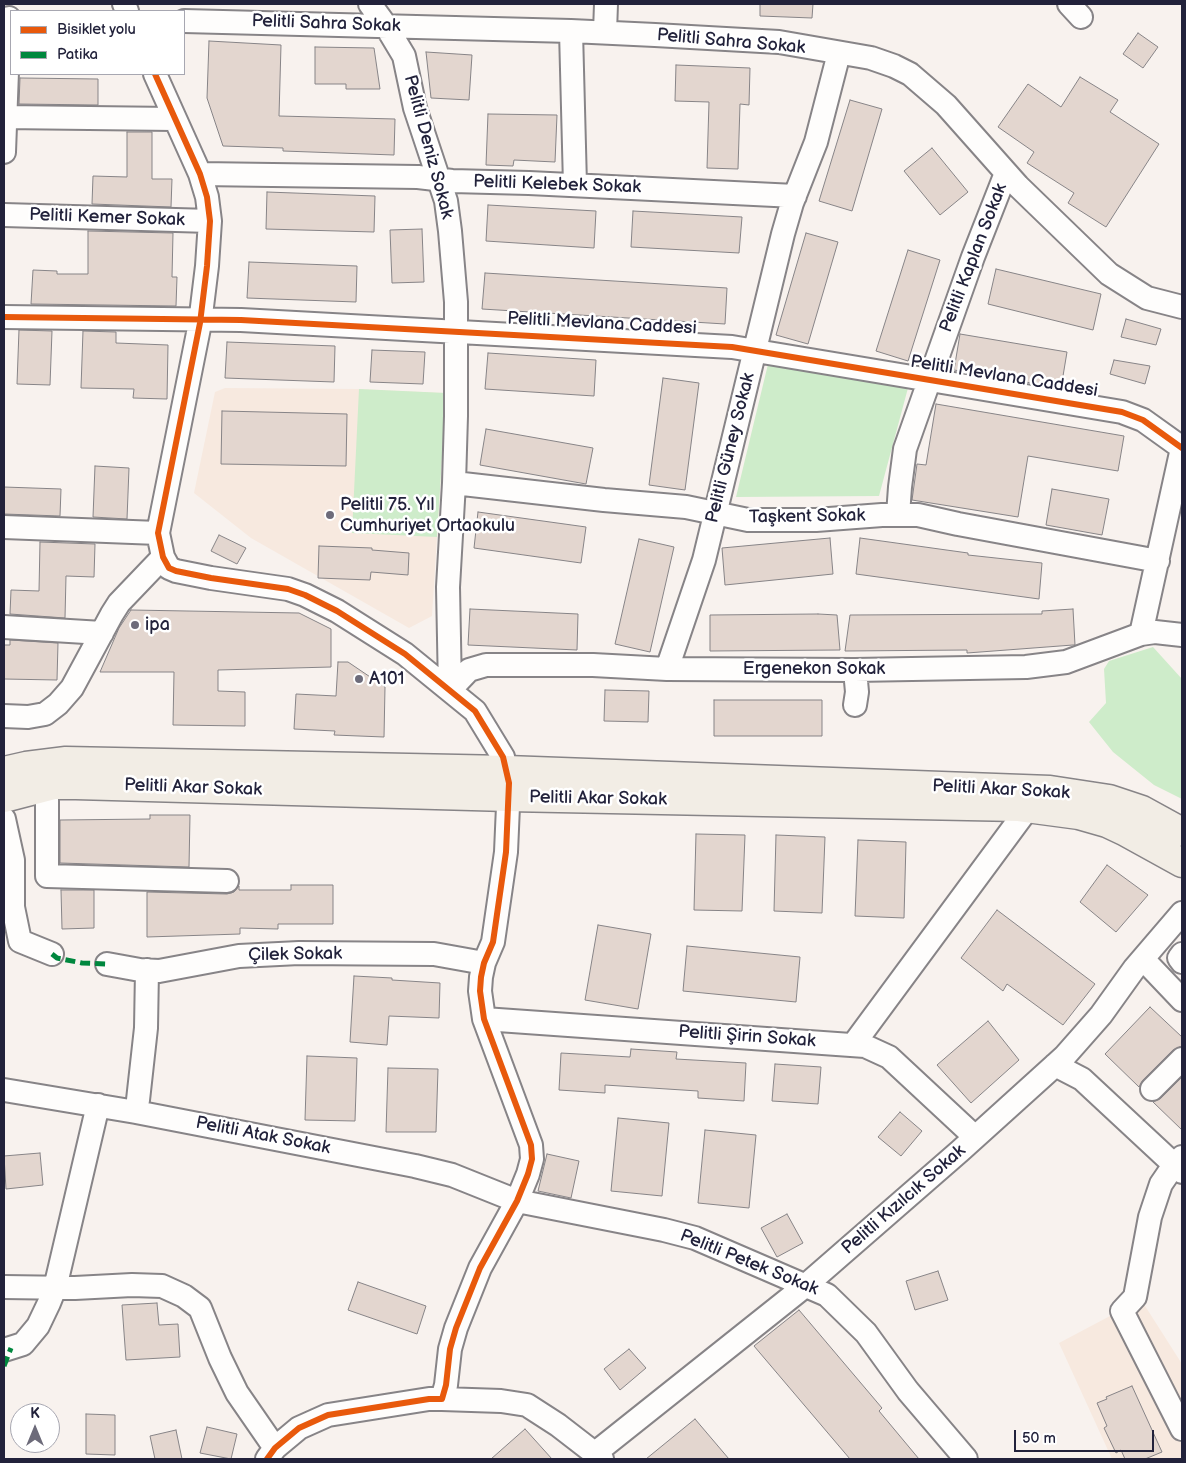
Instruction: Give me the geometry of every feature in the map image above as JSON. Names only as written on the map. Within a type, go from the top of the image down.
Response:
[{"type":"main road","name":"Pelitli Akar Sokak","points":[[4,772],[26,766],[66,760],[507,770],[1050,790],[1109,799],[1142,810],[1182,832]]},
{"type":"main road","name":"Pelitli Akar Sokak","points":[[4,798],[47,787],[76,785],[508,797],[1028,808],[1079,815],[1107,823],[1182,863]]},
{"type":"street","name":"Pelitli Deniz Sokak","points":[[370,4],[404,56],[415,108],[446,200],[450,231],[456,302],[454,483],[448,588],[450,690]]},
{"type":"street","points":[[605,32],[606,4]]},
{"type":"street","points":[[4,152],[8,18]]},
{"type":"street","name":"Pelitli Sahra Sokak","points":[[185,21],[605,32],[779,42],[878,61],[910,74],[946,105],[1018,186],[1109,274],[1147,298],[1182,307]]},
{"type":"street","points":[[571,31],[575,185]]},
{"type":"street","name":"Pelitli Güney Sokak","points":[[666,668],[704,560],[783,234],[795,196],[816,142],[839,53]]},
{"type":"street","points":[[155,75],[174,120],[200,174],[208,197],[210,221],[208,266],[201,320],[158,533],[163,557],[169,568],[176,571],[288,589],[337,610],[404,654],[475,711],[499,749],[507,770],[506,852],[493,942],[484,962],[480,991],[484,1019],[531,1145],[532,1159],[518,1201],[480,1268],[456,1328],[450,1349],[446,1385],[442,1399]]},
{"type":"street","points":[[5,117],[174,120]]},
{"type":"street","name":"Pelitli Kaplan Sokak","points":[[898,516],[905,449],[973,257],[1006,173]]},
{"type":"street","name":"Pelitli Kelebek Sokak","points":[[200,174],[418,177],[795,196]]},
{"type":"street","name":"Pelitli Kemer Sokak","points":[[4,215],[210,221]]},
{"type":"street","name":"Pelitli Mevlana Caddesi","points":[[4,317],[201,320],[692,344],[755,351],[1122,412],[1143,420],[1182,448]]},
{"type":"street","points":[[1141,634],[1182,448]]},
{"type":"street","name":"Taşkent Sokak","points":[[454,483],[686,507],[748,520],[816,520],[918,516],[1158,561]]},
{"type":"street","points":[[4,526],[158,533]]},
{"type":"street","points":[[4,716],[45,714],[58,704],[72,688],[119,603],[163,557]]},
{"type":"street","points":[[4,627],[102,633]]},
{"type":"street","name":"Ergenekon Sokak","points":[[450,690],[469,670],[486,665],[855,670],[1026,667],[1066,662],[1141,634],[1155,632],[1182,635]]},
{"type":"street","points":[[855,670],[857,692],[855,705]]},
{"type":"street","points":[[47,787],[47,876],[227,882]]},
{"type":"street","points":[[853,1045],[1028,808]]},
{"type":"street","points":[[4,819],[12,860],[12,907],[20,941],[52,954]]},
{"type":"street","name":"Pelitli Kızılcık Sokak","points":[[598,1456],[805,1286],[975,1138],[1055,1065],[1101,1015],[1143,959],[1182,913]]},
{"type":"street","name":"Çilek Sokak","points":[[107,964],[158,971],[239,956],[299,953],[434,954],[484,962]]},
{"type":"street","points":[[1182,954],[1178,958],[1182,962]]},
{"type":"street","points":[[1143,959],[1182,1000]]},
{"type":"street","points":[[136,1112],[146,1028],[147,970]]},
{"type":"street","name":"Pelitli Şirin Sokak","points":[[484,1019],[865,1046],[889,1057],[975,1138]]},
{"type":"street","points":[[1152,1090],[1182,1059]]},
{"type":"street","points":[[1055,1065],[1082,1079],[1180,1164],[1161,1184],[1150,1217],[1135,1297],[1122,1311],[1182,1429]]},
{"type":"street","name":"Pelitli Atak Sokak","points":[[4,1090],[136,1112],[415,1166],[452,1175],[518,1201]]},
{"type":"street","points":[[4,1350],[23,1344],[38,1326],[55,1288],[98,1105]]},
{"type":"street","name":"Pelitli Petek Sokak","points":[[518,1201],[695,1238],[827,1295],[866,1333],[908,1391],[966,1459]]},
{"type":"street","points":[[4,1287],[162,1286],[184,1296],[200,1308],[220,1358],[237,1393],[271,1454],[299,1428],[328,1415],[429,1399],[442,1399],[501,1401],[527,1405],[558,1425],[598,1456]]},
{"type":"shaded area","name":"Pelitli 75. Yıl Cumhuriyet Ortaokulu","points":[[225,388],[359,389],[446,393],[432,616],[409,628],[251,538],[194,493],[215,392]]},
{"type":"shaded area","points":[[1133,1287],[1182,1364],[1182,1457],[1177,1459],[1112,1459],[1059,1343],[1110,1316]]},
{"type":"green space","points":[[769,360],[908,388],[879,496],[736,497]]},
{"type":"green space","points":[[359,389],[446,393],[437,537],[352,533]]},
{"type":"green space","points":[[1153,647],[1182,679],[1182,799],[1154,785],[1113,752],[1089,722],[1106,703],[1104,669],[1109,661]]},
{"type":"building","points":[[760,4],[813,4],[812,18],[760,16]]},
{"type":"building","points":[[1138,33],[1158,47],[1143,68],[1123,54]]},
{"type":"building","points":[[209,41],[281,45],[279,116],[395,119],[394,155],[283,151],[283,148],[223,146],[207,98]]},
{"type":"building","points":[[315,47],[374,48],[380,89],[346,89],[346,84],[315,84]]},
{"type":"building","points":[[426,52],[472,55],[469,100],[431,98]]},
{"type":"building","points":[[676,65],[750,68],[749,105],[740,104],[738,169],[707,168],[709,102],[675,101]]},
{"type":"building","points":[[1080,77],[1118,100],[1110,112],[1159,144],[1106,227],[1068,203],[1074,193],[1027,163],[1034,152],[998,127],[1028,84],[1061,107]]},
{"type":"building","points":[[20,78],[98,79],[98,105],[19,104]]},
{"type":"building","points":[[850,100],[882,109],[852,211],[819,201]]},
{"type":"building","points":[[488,114],[557,115],[555,162],[514,160],[513,166],[486,165]]},
{"type":"building","points":[[127,132],[152,132],[152,179],[172,179],[171,207],[92,204],[93,176],[127,177]]},
{"type":"building","points":[[932,148],[968,192],[940,215],[904,171]]},
{"type":"building","points":[[267,192],[375,196],[374,232],[266,229]]},
{"type":"building","points":[[488,205],[596,211],[594,248],[486,241]]},
{"type":"building","points":[[633,211],[742,217],[739,253],[631,247]]},
{"type":"building","points":[[422,229],[424,282],[392,283],[390,230]]},
{"type":"building","points":[[88,231],[173,233],[172,277],[177,277],[176,306],[31,304],[33,270],[57,271],[57,274],[88,274]]},
{"type":"building","points":[[806,233],[838,242],[808,344],[776,335]]},
{"type":"building","points":[[908,250],[940,260],[908,361],[876,351]]},
{"type":"building","points":[[249,262],[357,266],[356,302],[247,298]]},
{"type":"building","points":[[996,269],[1101,294],[1093,330],[988,304]]},
{"type":"building","points":[[485,273],[727,288],[725,324],[482,309]]},
{"type":"building","points":[[1126,319],[1161,329],[1156,345],[1121,337]]},
{"type":"building","points":[[19,330],[52,331],[50,385],[17,384]]},
{"type":"building","points":[[83,331],[116,332],[116,343],[168,345],[167,399],[133,398],[134,389],[81,388]]},
{"type":"building","points":[[960,334],[1067,352],[1061,388],[954,370]]},
{"type":"building","points":[[227,342],[335,346],[334,382],[225,378]]},
{"type":"building","points":[[372,350],[425,352],[423,384],[370,382]]},
{"type":"building","points":[[488,353],[596,360],[594,396],[485,389]]},
{"type":"building","points":[[1114,360],[1150,366],[1145,384],[1110,374]]},
{"type":"building","points":[[663,378],[699,383],[685,490],[649,485]]},
{"type":"building","points":[[936,404],[1124,436],[1118,471],[1028,456],[1018,517],[912,500],[917,464],[926,465]]},
{"type":"building","name":"Pelitli 75. Yıl Cumhuriyet Ortaokulu","points":[[222,411],[347,414],[346,466],[221,464]]},
{"type":"building","points":[[486,429],[593,448],[586,484],[480,465]]},
{"type":"building","points":[[95,466],[129,468],[127,519],[93,517]]},
{"type":"building","points":[[4,487],[61,489],[60,516],[4,514]]},
{"type":"building","points":[[1052,489],[1109,499],[1102,535],[1046,525]]},
{"type":"building","points":[[478,512],[586,527],[581,563],[474,548]]},
{"type":"building","points":[[219,535],[246,548],[237,564],[211,551]]},
{"type":"building","points":[[830,538],[833,574],[725,585],[722,548]]},
{"type":"building","points":[[860,538],[968,553],[968,555],[1042,563],[1039,599],[856,574]]},
{"type":"building","points":[[639,539],[674,547],[650,652],[615,644]]},
{"type":"building","points":[[40,542],[95,544],[94,577],[66,576],[65,618],[10,614],[11,590],[39,591]]},
{"type":"building","points":[[319,546],[372,548],[372,550],[409,553],[408,575],[371,572],[370,580],[318,578]]},
{"type":"building","points":[[470,609],[578,614],[577,650],[468,645]]},
{"type":"building","points":[[1073,609],[1075,645],[967,653],[967,650],[845,651],[850,615],[1042,614],[1042,611]]},
{"type":"building","points":[[131,610],[299,613],[331,629],[331,667],[218,670],[218,691],[245,692],[245,726],[173,725],[174,672],[100,672],[119,628]]},
{"type":"building","points":[[710,615],[837,615],[840,650],[710,651]]},
{"type":"building","points":[[10,640],[58,643],[57,680],[4,679],[4,645],[10,645]]},
{"type":"building","points":[[338,662],[348,662],[385,687],[384,737],[334,735],[335,731],[294,729],[296,694],[336,696]]},
{"type":"building","points":[[605,690],[649,691],[648,722],[604,721]]},
{"type":"building","points":[[714,700],[822,700],[822,736],[714,736]]},
{"type":"building","points":[[150,815],[190,815],[189,867],[60,863],[60,820],[150,819]]},
{"type":"building","points":[[696,834],[745,835],[742,911],[694,910]]},
{"type":"building","points":[[776,835],[825,837],[822,913],[774,911]]},
{"type":"building","points":[[858,840],[906,842],[904,918],[855,916]]},
{"type":"building","points":[[1107,865],[1148,895],[1116,932],[1080,902]]},
{"type":"building","points":[[291,885],[333,885],[333,924],[278,924],[278,929],[240,928],[240,934],[147,937],[147,892],[227,894],[234,892],[239,886],[239,890],[291,890]]},
{"type":"building","points":[[61,890],[94,890],[94,928],[62,929]]},
{"type":"building","points":[[997,910],[1095,984],[1063,1025],[1007,984],[1003,991],[961,958]]},
{"type":"building","points":[[598,925],[651,934],[638,1009],[585,1000]]},
{"type":"building","points":[[687,946],[800,957],[796,1002],[683,991]]},
{"type":"building","points":[[354,976],[440,983],[439,1018],[389,1016],[387,1045],[350,1042]]},
{"type":"building","points":[[1150,1007],[1182,1037],[1182,1046],[1173,1050],[1143,1080],[1139,1087],[1105,1054]]},
{"type":"building","points":[[988,1021],[1019,1060],[971,1103],[937,1065]]},
{"type":"building","points":[[631,1049],[677,1052],[676,1059],[746,1063],[744,1101],[698,1098],[698,1091],[605,1085],[605,1093],[559,1090],[561,1053],[630,1057]]},
{"type":"building","points":[[307,1056],[357,1058],[355,1121],[305,1120]]},
{"type":"building","points":[[775,1064],[821,1067],[818,1104],[772,1101]]},
{"type":"building","points":[[388,1068],[438,1069],[436,1132],[386,1132]]},
{"type":"building","points":[[1182,1077],[1182,1130],[1153,1102],[1161,1098]]},
{"type":"building","points":[[900,1112],[922,1131],[901,1156],[878,1137]]},
{"type":"building","points":[[618,1118],[669,1123],[662,1196],[611,1191]]},
{"type":"building","points":[[705,1130],[756,1135],[749,1208],[698,1203]]},
{"type":"building","points":[[40,1153],[43,1185],[6,1189],[4,1156]]},
{"type":"building","points":[[547,1154],[579,1161],[571,1198],[538,1191]]},
{"type":"building","points":[[787,1214],[803,1243],[777,1257],[761,1228]]},
{"type":"building","points":[[938,1271],[948,1300],[915,1310],[906,1281]]},
{"type":"building","points":[[358,1282],[426,1306],[417,1334],[348,1310]]},
{"type":"building","points":[[157,1303],[159,1325],[178,1324],[180,1357],[126,1360],[122,1305]]},
{"type":"building","points":[[799,1310],[882,1408],[879,1411],[919,1459],[850,1459],[754,1346]]},
{"type":"building","points":[[629,1349],[646,1368],[620,1390],[604,1369]]},
{"type":"building","points":[[1132,1386],[1162,1452],[1145,1459],[1125,1459],[1121,1450],[1116,1453],[1104,1428],[1107,1426],[1097,1403]]},
{"type":"building","points":[[86,1414],[115,1415],[115,1455],[86,1454]]},
{"type":"building","points":[[695,1419],[729,1459],[646,1459]]},
{"type":"building","points":[[207,1427],[237,1434],[231,1459],[200,1453]]},
{"type":"building","points":[[525,1429],[552,1459],[491,1459]]},
{"type":"building","points":[[176,1430],[182,1459],[155,1459],[150,1436]]},
{"type":"marked path","points":[[52,954],[57,958],[82,963],[107,964]]},
{"type":"marked path","points":[[4,1366],[11,1348]]},
{"type":"cycle path","points":[[155,75],[200,174],[207,197],[210,221],[200,323],[158,533],[163,557],[169,568],[176,571],[288,589],[305,595],[337,611],[405,654],[475,711],[503,757],[509,783],[506,852],[493,942],[484,963],[480,991],[484,1019],[531,1145],[532,1159],[528,1174],[517,1201],[480,1268],[456,1328],[450,1349],[446,1385],[442,1399],[429,1399],[328,1415],[299,1428],[275,1448],[267,1459]]},
{"type":"cycle path","points":[[4,317],[241,320],[732,347],[1122,412],[1143,420],[1182,448]]},
{"type":"place","name":"Pelitli 75. Yıl Cumhuriyet Ortaokulu","points":[[330,515]]},
{"type":"place","name":"ipa","points":[[135,625]]},
{"type":"place","name":"A101","points":[[359,679]]}]
